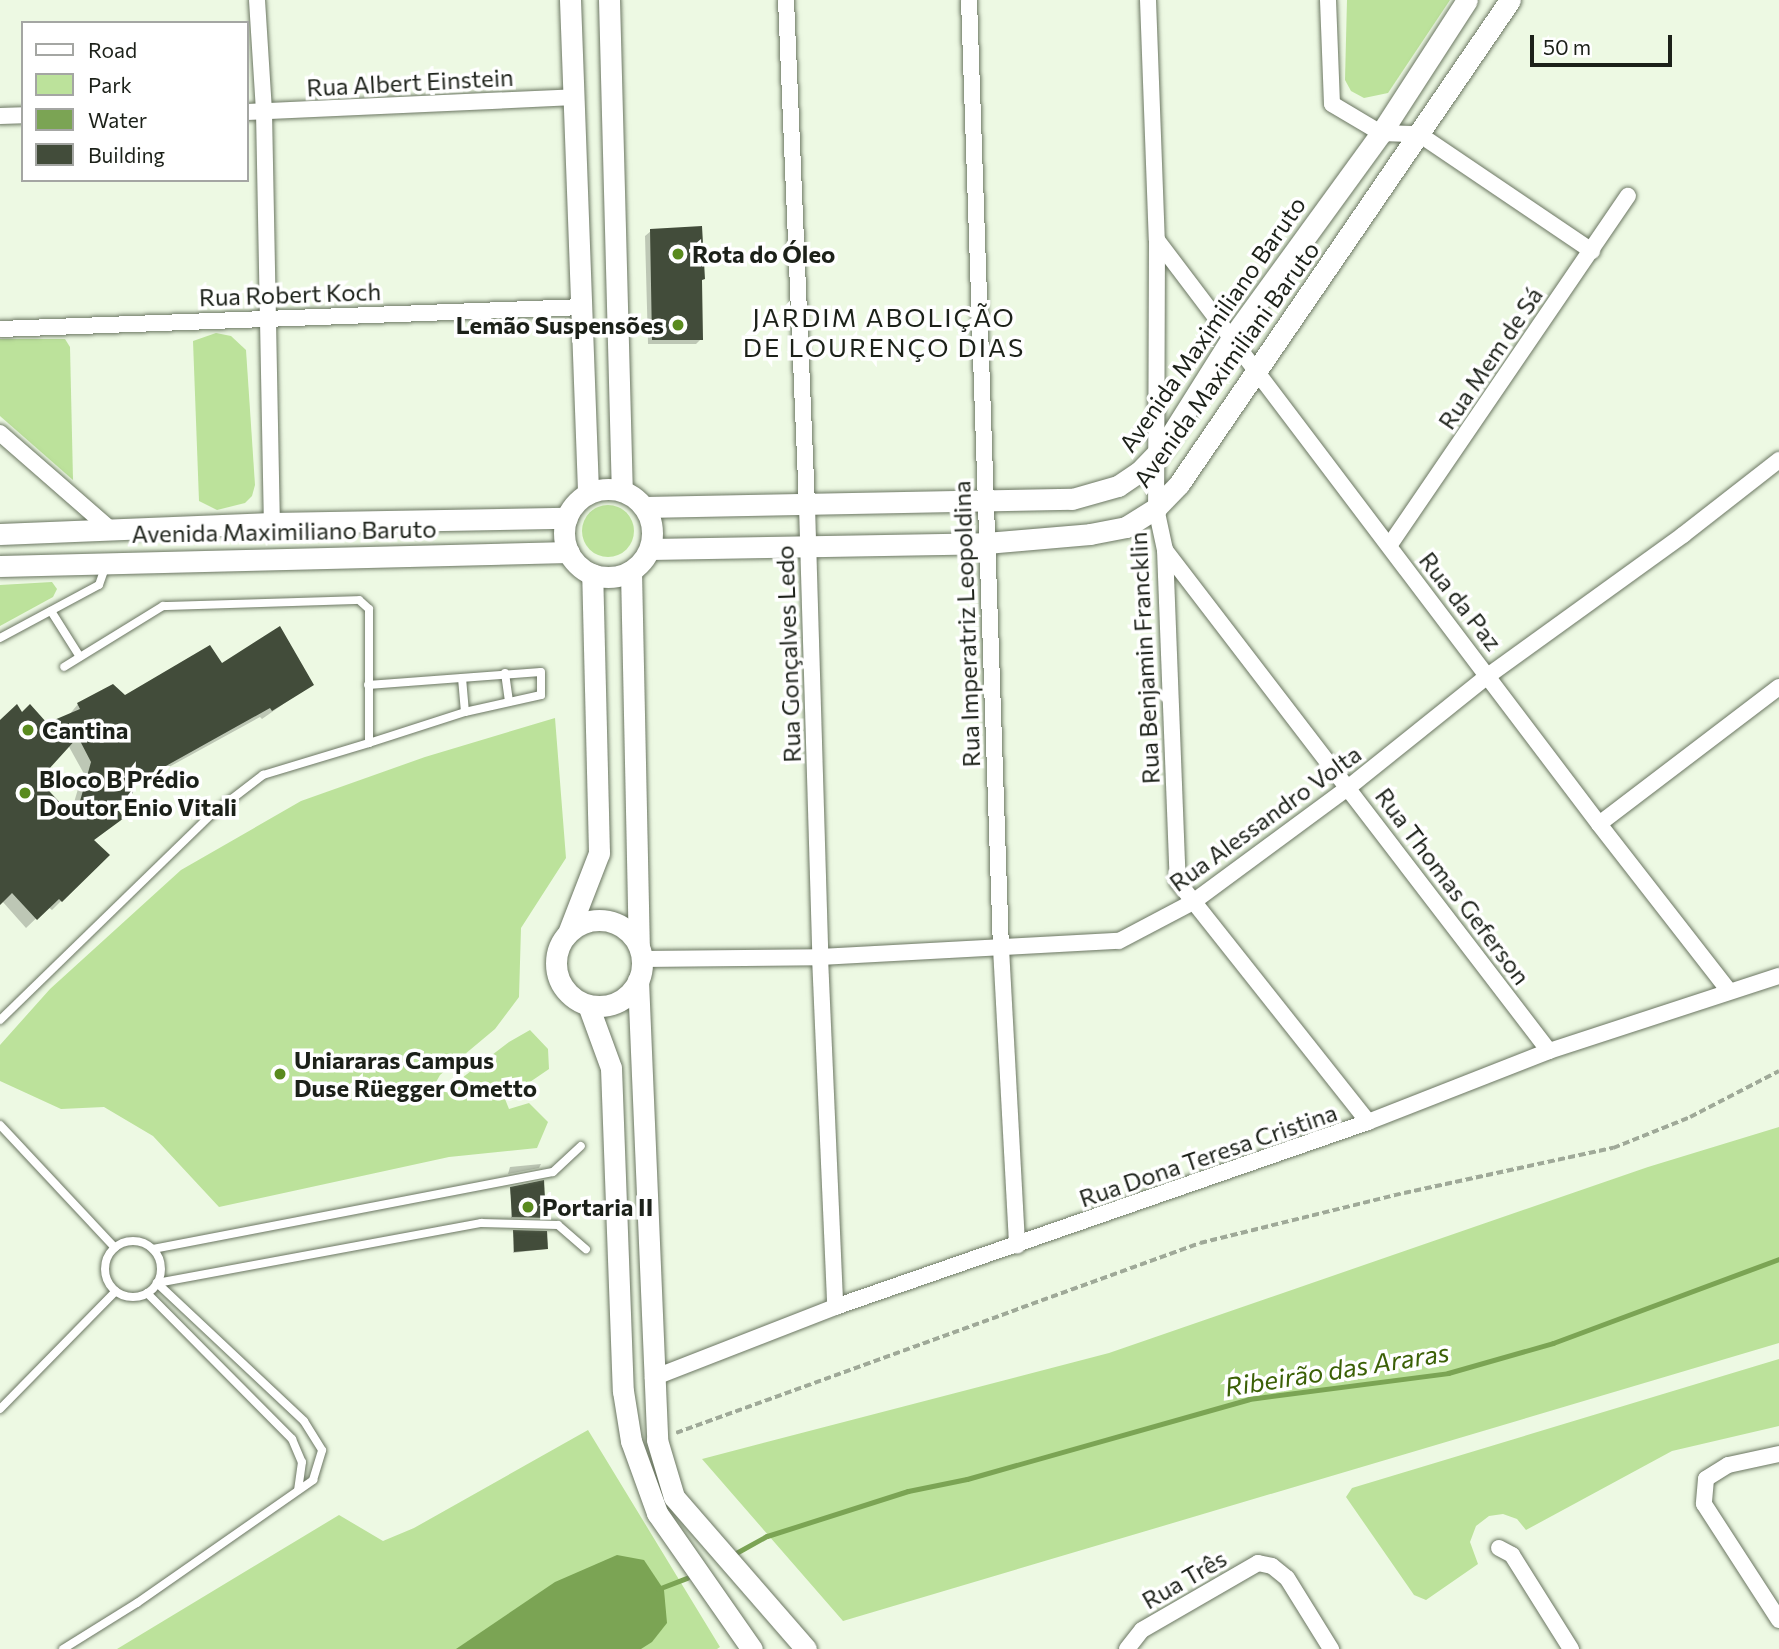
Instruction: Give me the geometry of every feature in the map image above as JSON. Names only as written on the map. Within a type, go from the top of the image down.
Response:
[{"type":"street","points":[[257,0],[264,112],[272,523]]},
{"type":"street","points":[[570,0],[588,493]]},
{"type":"street","points":[[609,0],[622,491]]},
{"type":"street","name":"Rua Gonçalves Ledo","points":[[786,0],[835,1307]]},
{"type":"street","name":"Rua Imperatriz Leopoldina","points":[[969,0],[1001,948],[1017,1246]]},
{"type":"street","name":"Rua Benjamin Francklin","points":[[1148,0],[1157,240],[1156,508],[1164,550],[1178,883],[1368,1122]]},
{"type":"street","points":[[1328,0],[1332,104],[1381,133],[1419,134],[1592,251]]},
{"type":"street","name":"Avenida Maximiliano Baruto","points":[[644,507],[1072,499],[1118,486],[1139,472],[1157,453],[1232,338],[1381,133],[1467,0]]},
{"type":"street","name":"Avenida Maximiliani Baruto","points":[[650,549],[986,543],[1090,534],[1126,527],[1156,508],[1179,484],[1510,0]]},
{"type":"street","name":"Rua Albert Einstein","points":[[248,112],[575,97]]},
{"type":"street","points":[[0,116],[21,115]]},
{"type":"street","name":"Rua Mem de Sá","points":[[1389,546],[1629,196]]},
{"type":"street","name":"Rua da Paz","points":[[1157,240],[1489,675],[1599,824],[1729,991]]},
{"type":"street","name":"Rua Robert Koch","points":[[0,329],[582,307]]},
{"type":"street","points":[[0,433],[111,530],[108,561]]},
{"type":"street","name":"Rua Alessandro Volta","points":[[640,952],[820,957],[1119,941],[1193,902],[1349,787],[1489,675],[1682,536],[1779,460]]},
{"type":"street","points":[[604,489],[622,491],[644,507],[652,527],[650,549],[631,571],[612,576],[592,574],[575,561],[569,552],[564,529],[566,518],[571,508],[588,493],[604,489]]},
{"type":"street","name":"Avenida Maximiliano Baruto","points":[[0,534],[272,523],[566,518]]},
{"type":"street","name":"Rua Thomas Geferson","points":[[1164,550],[1349,787],[1549,1051]]},
{"type":"street","name":"Avenida Maximiliano Baruto","points":[[0,566],[108,561],[569,552]]},
{"type":"street","points":[[631,571],[640,952],[638,980],[657,1440],[674,1497],[806,1649]]},
{"type":"street","points":[[592,574],[599,853],[568,933],[559,945],[557,974],[574,999],[588,1005],[616,1003],[628,995],[638,980]]},
{"type":"street","points":[[1599,824],[1779,687]]},
{"type":"street","points":[[568,933],[580,924],[608,921],[621,926],[640,952]]},
{"type":"street","name":"Rua Dona Teresa Cristina","points":[[653,1378],[835,1307],[1368,1122],[1549,1051],[1779,976]]},
{"type":"street","points":[[588,1005],[611,1068],[623,1391],[631,1441],[657,1513],[752,1649]]},
{"type":"street","points":[[1779,1454],[1728,1465],[1706,1479],[1704,1504],[1779,1620]]},
{"type":"street","points":[[1499,1548],[1512,1555],[1571,1649]]},
{"type":"street","name":"Rua Três","points":[[1127,1649],[1142,1630],[1258,1563],[1272,1566],[1287,1578],[1331,1649]]},
{"type":"lane","points":[[0,638],[99,585],[108,561]]},
{"type":"lane","points":[[64,667],[163,606],[359,600],[369,609],[369,743]]},
{"type":"lane","points":[[51,611],[80,657]]},
{"type":"lane","points":[[0,1020],[211,815],[263,775],[465,712],[541,695],[541,672],[368,685]]},
{"type":"lane","points":[[505,673],[509,702]]},
{"type":"lane","points":[[462,678],[465,712]]},
{"type":"lane","points":[[0,1125],[115,1248]]},
{"type":"lane","points":[[153,1250],[553,1172],[581,1146]]},
{"type":"lane","points":[[157,1283],[481,1223],[558,1225],[586,1249]]},
{"type":"lane","points":[[138,1242],[153,1250],[161,1265],[157,1283],[147,1293],[131,1297],[116,1291],[105,1270],[115,1248],[138,1242]]},
{"type":"lane","points":[[63,1649],[136,1603],[313,1480],[322,1450],[304,1421],[157,1283]]},
{"type":"lane","points":[[0,1409],[116,1291]]},
{"type":"lane","points":[[147,1293],[292,1439],[302,1462],[298,1490]]},
{"type":"path","points":[[657,1440],[1200,1243],[1404,1193],[1614,1148],[1690,1117],[1779,1071]]},
{"type":"green space","points":[[1347,0],[1450,0],[1388,93],[1364,98],[1351,91],[1345,80]]},
{"type":"green space","points":[[216,333],[231,336],[246,350],[255,485],[252,496],[245,503],[217,510],[199,501],[193,341]]},
{"type":"green space","points":[[0,339],[65,339],[70,347],[73,480],[0,416]]},
{"type":"green space","points":[[608,505],[627,512],[634,531],[627,550],[608,557],[589,550],[582,531],[589,512]]},
{"type":"green space","points":[[52,582],[57,589],[53,597],[0,626],[0,585]]},
{"type":"green space","points":[[555,718],[566,858],[521,928],[519,997],[495,1029],[440,1075],[427,1098],[454,1084],[509,1042],[530,1030],[548,1049],[549,1069],[505,1099],[509,1109],[529,1103],[548,1122],[537,1148],[449,1157],[219,1207],[153,1136],[104,1107],[61,1109],[0,1081],[0,1045],[50,989],[181,870],[301,801],[425,757]]},
{"type":"green space","points":[[1779,1127],[1779,1343],[843,1621],[702,1459],[1109,1353],[1648,1167]]},
{"type":"green space","points":[[1779,1359],[1779,1426],[1672,1451],[1526,1530],[1517,1519],[1503,1514],[1489,1516],[1476,1526],[1470,1542],[1478,1564],[1426,1600],[1414,1595],[1346,1497],[1352,1488]]},
{"type":"green space","points":[[588,1430],[720,1647],[717,1649],[117,1649],[339,1515],[383,1541],[414,1528]]},
{"type":"water","points":[[617,1555],[644,1560],[664,1590],[667,1623],[652,1642],[641,1649],[456,1649],[555,1582]]},
{"type":"building","points":[[702,226],[705,279],[702,280],[703,340],[652,340],[650,229]]},
{"type":"building","points":[[280,626],[314,685],[272,711],[270,708],[130,786],[133,793],[116,807],[124,818],[94,840],[110,855],[62,902],[59,899],[37,920],[12,893],[0,905],[0,720],[17,704],[22,712],[30,704],[47,723],[80,709],[77,703],[113,684],[125,695],[210,645],[222,663]],"holes":[[[78,737],[91,762],[75,819],[39,780]]]},
{"type":"building","points":[[544,1180],[546,1218],[512,1217],[510,1187]]},
{"type":"building","points":[[513,1230],[547,1231],[548,1249],[514,1252]]},
{"type":"waterway","name":"Ribeirão das Araras","points":[[736,1553],[767,1536],[908,1491],[967,1479],[1249,1399],[1448,1373],[1553,1343],[1779,1259]]},
{"type":"waterway","name":"Ribeirão das Araras","points":[[658,1589],[687,1578]]},
{"type":"place","name":"Rota do Óleo","points":[[678,254]]},
{"type":"place","name":"Lemão Suspensões","points":[[678,325]]},
{"type":"place","name":"Cantina","points":[[28,730]]},
{"type":"place","name":"Bloco B Prédio Doutor Enio Vitali","points":[[25,793]]},
{"type":"place","name":"Uniararas Campus Duse Rüegger Ometto","points":[[280,1074]]},
{"type":"place","name":"Portaria II","points":[[528,1207]]},
{"type":"district","name":"JARDIM ABOLIÇÃO DE LOURENÇO DIAS","points":[[884,332]]}]
